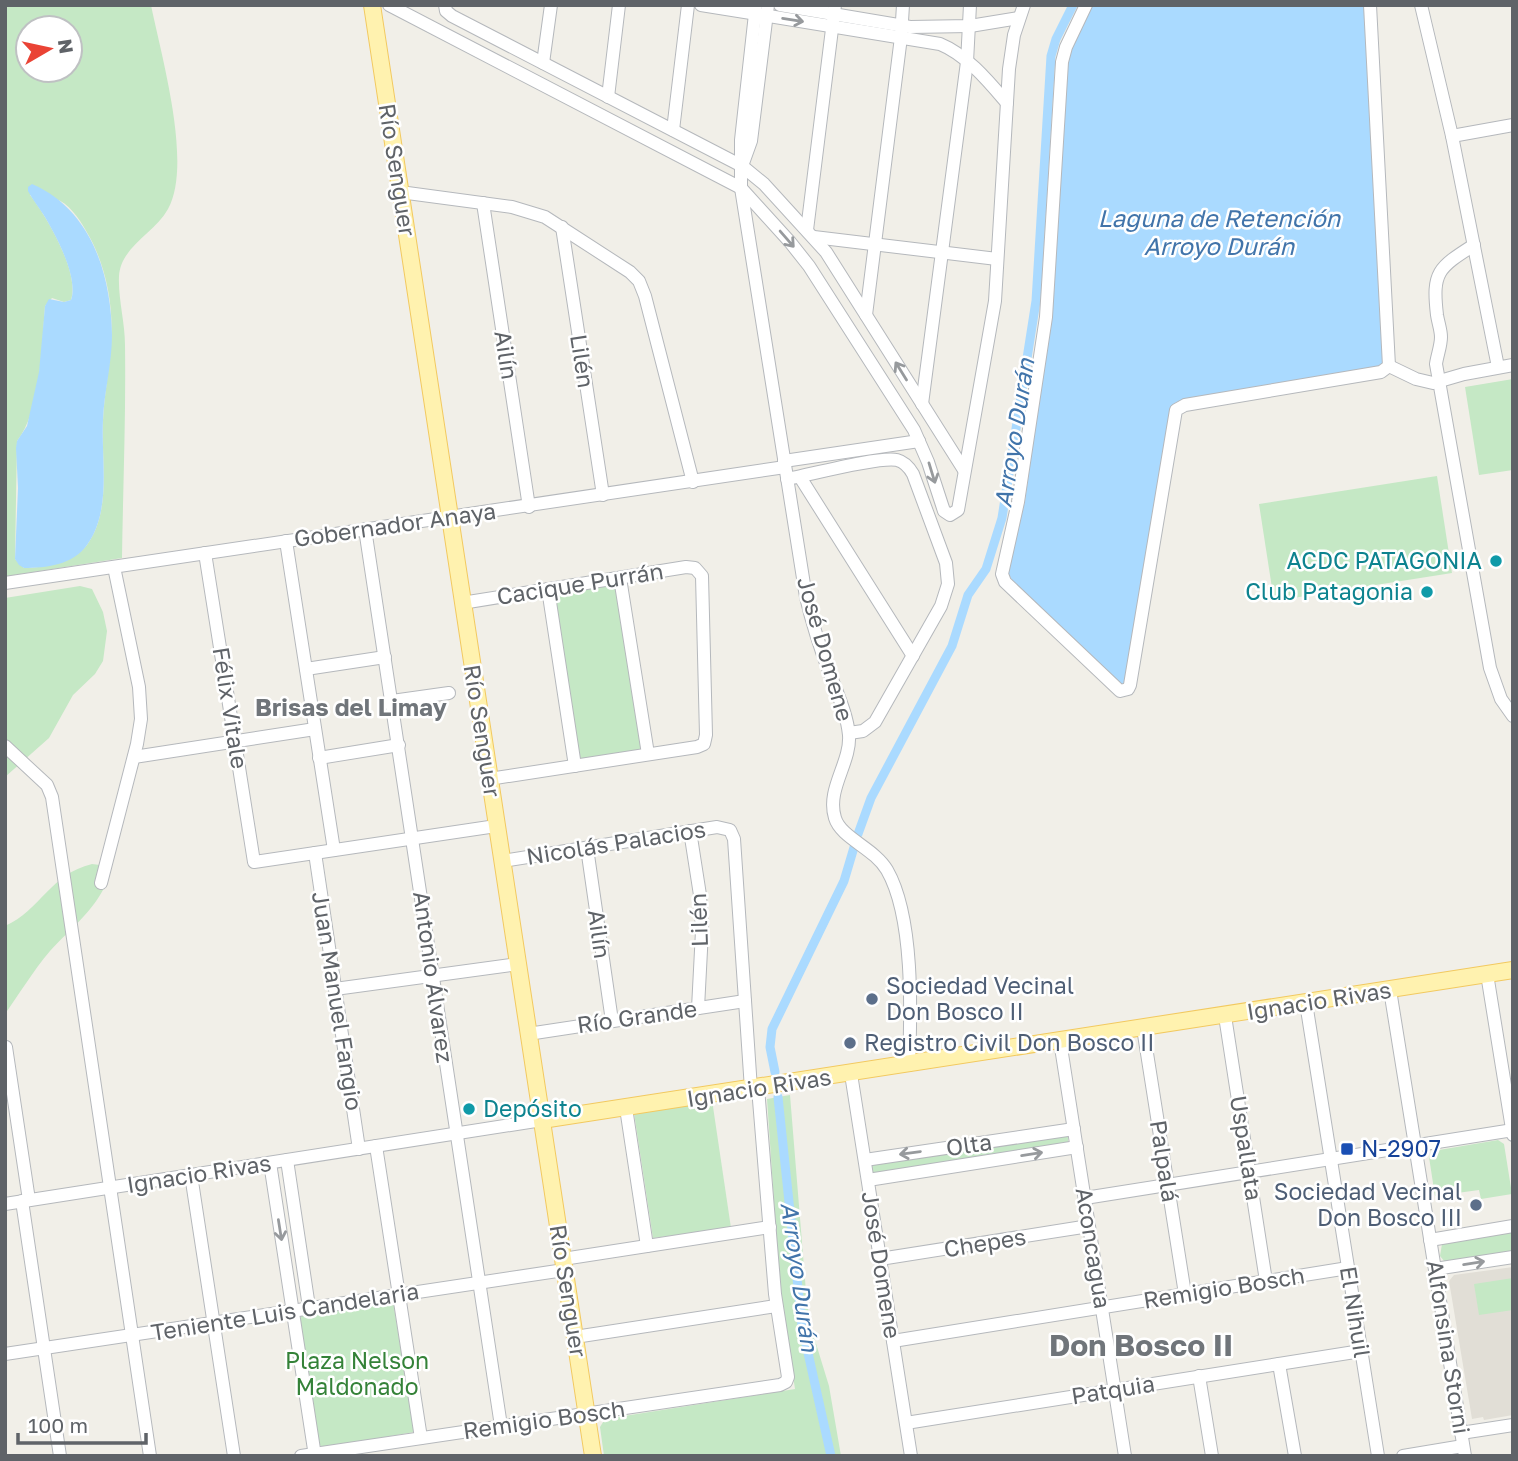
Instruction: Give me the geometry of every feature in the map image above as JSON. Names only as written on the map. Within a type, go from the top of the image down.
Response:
[{"type":"main road","name":"Río Senguer","points":[[372,5],[593,1456]]},
{"type":"main road","name":"Ignacio Rivas","points":[[542,1120],[1513,970]]},
{"type":"street","points":[[389,5],[741,188],[809,266],[900,408],[919,440],[947,514],[954,514],[958,510],[990,334],[1011,51],[1022,12]]},
{"type":"street","points":[[445,5],[446,10],[453,16],[742,166],[764,184],[832,262],[964,470]]},
{"type":"street","points":[[543,63],[551,5]]},
{"type":"street","points":[[608,97],[619,5]]},
{"type":"street","points":[[673,131],[688,5]]},
{"type":"street","points":[[701,5],[835,15]]},
{"type":"street","points":[[780,5],[901,31],[940,44],[953,50],[967,62],[1007,103]]},
{"type":"street","points":[[866,315],[902,5]]},
{"type":"street","points":[[920,400],[967,62],[970,5]]},
{"type":"street","points":[[1086,5],[1066,47],[1062,62],[1046,317],[1018,502],[1002,570],[1003,580],[1116,689],[1126,690],[1130,685],[1176,410],[1185,405],[1381,372],[1389,366]]},
{"type":"street","points":[[1370,5],[1389,366]]},
{"type":"street","points":[[1421,5],[1452,136],[1498,367]]},
{"type":"street","name":"José Domene","points":[[762,10],[751,141],[742,166],[741,188],[808,608],[849,733],[849,744],[833,794],[834,815],[843,832],[864,845],[881,862],[897,897],[910,979],[909,1065]]},
{"type":"street","points":[[901,31],[970,26],[1022,12]]},
{"type":"street","points":[[810,234],[835,15]]},
{"type":"street","points":[[1452,136],[1513,125]]},
{"type":"street","points":[[400,192],[526,210],[545,217],[631,272],[639,281],[645,296],[693,482]]},
{"type":"street","name":"Ailín","points":[[483,203],[529,507]]},
{"type":"street","name":"Lilén","points":[[562,228],[603,495]]},
{"type":"street","points":[[810,234],[997,259]]},
{"type":"street","points":[[1474,245],[1450,261],[1436,279],[1434,289],[1441,338],[1436,365],[1490,668],[1501,699],[1513,716]]},
{"type":"street","points":[[1389,366],[1422,381],[1439,382],[1513,365]]},
{"type":"street","points":[[900,408],[920,400]]},
{"type":"street","points":[[785,469],[919,440]]},
{"type":"street","points":[[902,462],[919,440]]},
{"type":"street","points":[[800,477],[885,460],[895,459],[909,466],[948,573],[946,594],[875,722],[863,731],[849,733]]},
{"type":"street","points":[[785,469],[800,477],[913,656]]},
{"type":"street","name":"Gobernador Anaya","points":[[5,583],[365,528],[785,469]]},
{"type":"street","name":"Antonio Álvarez","points":[[365,528],[501,1426]]},
{"type":"street","points":[[286,541],[334,850]]},
{"type":"street","name":"Félix Vitale","points":[[205,553],[254,862],[315,853]]},
{"type":"street","points":[[102,883],[141,728],[141,695],[114,567]]},
{"type":"street","name":"Cacique Purrán","points":[[462,603],[686,567],[698,569],[702,576],[706,735],[704,744],[648,754]]},
{"type":"street","points":[[489,779],[648,754],[620,578]]},
{"type":"street","points":[[548,589],[575,766]]},
{"type":"street","points":[[306,669],[385,657]]},
{"type":"street","points":[[392,701],[449,693]]},
{"type":"street","points":[[134,757],[315,729]]},
{"type":"street","points":[[319,758],[399,745]]},
{"type":"street","points":[[5,746],[47,785],[52,797],[150,1456]]},
{"type":"street","points":[[315,853],[496,826]]},
{"type":"street","name":"Nicolás Palacios","points":[[502,861],[690,831],[722,827],[730,830],[734,839],[746,1001]]},
{"type":"street","name":"Lilén","points":[[690,831],[701,912],[698,1008]]},
{"type":"street","name":"Ailín","points":[[587,848],[612,1021]]},
{"type":"street","name":"Juan Manuel Fangio","points":[[315,853],[359,1149]]},
{"type":"street","points":[[335,989],[517,964]]},
{"type":"street","points":[[1085,1198],[1512,1132],[1487,974]]},
{"type":"street","name":"Alfonsina Storni","points":[[1390,990],[1463,1445]]},
{"type":"street","points":[[575,1337],[776,1306],[746,1001]]},
{"type":"street","name":"Río Grande","points":[[528,1034],[746,1001]]},
{"type":"street","name":"El Nihuil","points":[[1306,1003],[1378,1456]]},
{"type":"street","name":"Uspallata","points":[[1225,1016],[1266,1281]]},
{"type":"street","name":"Palpalá","points":[[1143,1028],[1185,1294]]},
{"type":"street","name":"Aconcagua","points":[[1060,1041],[1125,1456]]},
{"type":"street","points":[[6,1047],[60,1456]]},
{"type":"street","name":"José Domene","points":[[851,1074],[911,1456]]},
{"type":"street","points":[[626,1108],[647,1246]]},
{"type":"street","name":"Ignacio Rivas","points":[[5,1204],[542,1120]]},
{"type":"street","name":"Olta","points":[[864,1160],[1074,1129]]},
{"type":"street","points":[[376,1146],[421,1438]]},
{"type":"street","name":"Olta","points":[[868,1180],[1077,1147]]},
{"type":"street","points":[[287,1160],[309,1307]]},
{"type":"street","points":[[270,1163],[315,1455]]},
{"type":"street","points":[[191,1175],[234,1456]]},
{"type":"street","name":"Chepes","points":[[880,1259],[1089,1226]]},
{"type":"street","points":[[1430,1240],[1513,1226]]},
{"type":"street","points":[[564,1264],[647,1246],[770,1227]]},
{"type":"street","points":[[1435,1269],[1513,1257]]},
{"type":"street","name":"Teniente Luis Candelaria","points":[[5,1354],[479,1282],[564,1264]]},
{"type":"street","name":"Remigio Bosch","points":[[893,1341],[1348,1268]]},
{"type":"street","name":"Remigio Bosch","points":[[301,1456],[780,1385],[786,1382],[788,1377],[776,1306]]},
{"type":"street","name":"Patquia","points":[[906,1423],[1362,1351]]},
{"type":"street","points":[[1279,1364],[1294,1456]]},
{"type":"street","points":[[1199,1376],[1212,1456]]},
{"type":"street","points":[[1404,1456],[1463,1445],[1513,1425]]},
{"type":"shaded area","points":[[1513,1267],[1513,1415],[1484,1420],[1483,1417],[1472,1419],[1449,1281],[1454,1275]]},
{"type":"green space","points":[[5,5],[151,5],[167,80],[176,138],[175,189],[162,218],[126,256],[119,276],[125,345],[122,558],[5,576]],"holes":[[[30,195],[50,197],[65,204],[83,225],[98,255],[107,283],[112,327],[103,421],[103,501],[95,531],[82,551],[67,560],[50,565],[24,568],[15,559],[17,441],[25,428],[36,395],[45,306],[52,298],[64,302],[71,300],[73,289],[71,275],[60,246]]]},
{"type":"green space","points":[[1513,379],[1513,470],[1479,475],[1465,387]]},
{"type":"green space","points":[[1437,476],[1452,573],[1274,601],[1259,504]]},
{"type":"green space","points":[[615,584],[642,746],[638,751],[581,759],[578,758],[554,593]]},
{"type":"green space","points":[[80,586],[92,589],[103,612],[107,631],[103,661],[95,674],[73,695],[49,738],[5,777],[5,598]]},
{"type":"green space","points":[[92,864],[100,865],[106,884],[101,894],[88,912],[50,951],[5,1014],[5,926],[28,911],[66,876]]},
{"type":"green space","points":[[790,1095],[807,1304],[829,1386],[841,1456],[604,1456],[600,1427],[605,1419],[795,1389],[780,1290],[767,1099]]},
{"type":"green space","points":[[712,1100],[731,1228],[653,1238],[634,1113]]},
{"type":"green space","points":[[1068,1136],[1068,1144],[873,1175],[871,1166],[874,1163]]},
{"type":"green space","points":[[1498,1140],[1504,1144],[1512,1194],[1481,1199],[1479,1190],[1435,1196],[1429,1157],[1433,1151]]},
{"type":"green space","points":[[1513,1230],[1513,1255],[1445,1262],[1440,1256],[1442,1244]]},
{"type":"green space","points":[[1513,1278],[1513,1310],[1479,1315],[1474,1284]]},
{"type":"green space","name":"Plaza Nelson Maldonado","points":[[393,1301],[414,1432],[322,1448],[318,1442],[300,1316]]},
{"type":"water","name":"Laguna de Retención Arroyo Durán","points":[[1091,5],[1365,5],[1383,364],[1375,369],[1175,403],[1127,685],[1117,685],[1008,573],[1025,501],[1054,294],[1066,67],[1073,43]]},
{"type":"water","points":[[32,184],[53,195],[70,210],[94,247],[108,290],[112,335],[103,420],[103,501],[95,531],[81,552],[67,561],[50,566],[24,568],[15,559],[17,441],[27,426],[39,372],[45,306],[49,299],[64,302],[71,300],[73,291],[69,268],[59,244],[28,191]]},
{"type":"waterway","name":"Arroyo Durán","points":[[858,834],[871,798],[952,646],[968,595],[986,569],[1002,518],[1036,301],[1051,56],[1056,39],[1073,5]]},
{"type":"waterway","name":"Arroyo Durán","points":[[775,1072],[770,1047],[772,1029],[844,881],[855,844]]},
{"type":"waterway","name":"Arroyo Durán","points":[[778,1097],[802,1326],[831,1456]]},
{"type":"place","name":"ACDC PATAGONIA","points":[[1496,561]]},
{"type":"place","name":"Club Patagonia","points":[[1427,592]]},
{"type":"place","name":"Sociedad Vecinal Don Bosco II","points":[[872,999]]},
{"type":"place","name":"Registro Civil Don Bosco II","points":[[850,1043]]},
{"type":"place","name":"Depósito","points":[[469,1109]]},
{"type":"place","name":"N-2907","points":[[1347,1149]]},
{"type":"place","name":"Sociedad Vecinal Don Bosco III","points":[[1476,1205]]},
{"type":"district","name":"Brisas del Limay","points":[[351,708]]},
{"type":"district","name":"Don Bosco II","points":[[1141,1346]]}]
